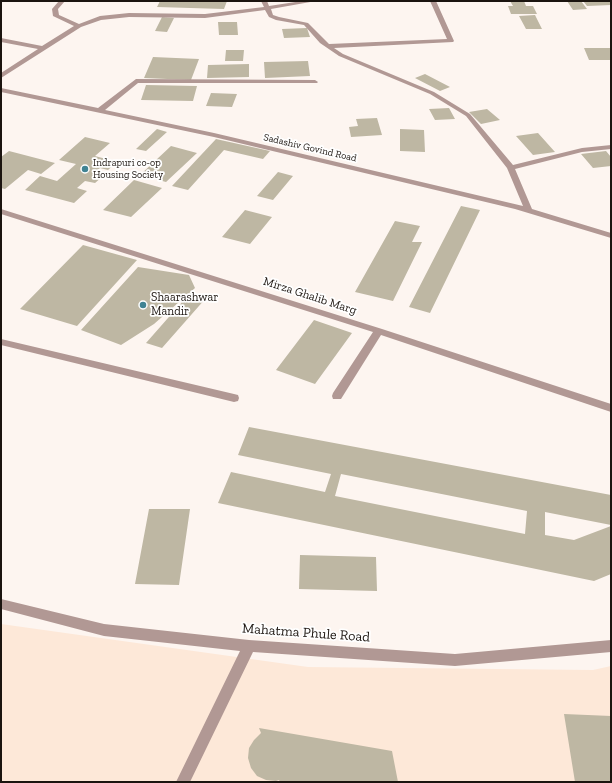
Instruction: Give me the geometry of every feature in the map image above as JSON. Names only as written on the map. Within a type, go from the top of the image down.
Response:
[{"type":"street","points":[[62,1],[55,9],[56,16],[79,26]]},
{"type":"street","points":[[264,1],[271,16],[306,24],[322,42],[341,55],[432,93],[468,114],[511,168],[529,211]]},
{"type":"street","points":[[1,76],[79,26],[100,18],[129,15],[205,16],[313,1]]},
{"type":"street","points":[[329,46],[451,41],[433,1]]},
{"type":"street","points":[[1,40],[43,48]]},
{"type":"street","points":[[99,111],[136,81],[315,82]]},
{"type":"street","name":"Sadashiv Govind Road","points":[[1,90],[214,135],[529,211],[611,236]]},
{"type":"street","points":[[511,168],[582,150],[611,147]]},
{"type":"street","name":"Mirza Ghalib Marg","points":[[1,211],[379,331],[611,408]]},
{"type":"street","points":[[337,396],[379,331]]},
{"type":"street","points":[[1,342],[234,398]]},
{"type":"street","name":"Mahatma Phule Road","points":[[1,604],[104,630],[249,646],[455,660],[611,646]]},
{"type":"street","points":[[183,782],[249,646]]},
{"type":"shaded area","points":[[1,624],[308,667],[593,670],[611,666],[611,782],[1,782]]},
{"type":"building","points":[[160,1],[227,1],[224,9],[157,7]]},
{"type":"building","points":[[510,1],[524,1],[526,6],[533,6],[537,14],[511,14],[508,6],[513,6]]},
{"type":"building","points":[[567,1],[581,1],[587,9],[573,10]]},
{"type":"building","points":[[583,1],[611,1],[611,5],[587,6]]},
{"type":"building","points":[[535,15],[542,29],[526,29],[519,16]]},
{"type":"building","points":[[162,17],[174,18],[167,32],[155,31]]},
{"type":"building","points":[[218,22],[237,22],[238,35],[219,35]]},
{"type":"building","points":[[307,28],[310,37],[284,38],[282,29]]},
{"type":"building","points":[[584,48],[610,48],[611,60],[589,60]]},
{"type":"building","points":[[226,50],[244,50],[243,61],[225,61]]},
{"type":"building","points":[[153,57],[199,59],[191,80],[144,78]]},
{"type":"building","points":[[308,61],[310,76],[265,78],[264,62]]},
{"type":"building","points":[[249,64],[249,77],[207,78],[208,65]]},
{"type":"building","points":[[425,74],[450,87],[440,91],[415,78]]},
{"type":"building","points":[[146,85],[197,86],[193,101],[141,100]]},
{"type":"building","points":[[211,93],[237,94],[232,107],[206,106]]},
{"type":"building","points":[[449,108],[455,119],[435,120],[429,109]]},
{"type":"building","points":[[487,109],[500,120],[481,124],[469,112]]},
{"type":"building","points":[[377,118],[382,135],[351,137],[349,127],[358,126],[356,119]]},
{"type":"building","points":[[157,129],[167,132],[146,151],[136,149]]},
{"type":"building","points":[[400,129],[424,130],[425,152],[400,151]]},
{"type":"building","points":[[538,133],[555,152],[533,155],[516,136]]},
{"type":"building","name":"Indrapuri co-op Housing Society","points":[[85,137],[110,143],[95,156],[117,162],[108,170],[100,168],[92,175],[102,177],[95,183],[85,181],[77,188],[87,191],[74,203],[25,190],[40,176],[57,181],[76,164],[59,160]]},
{"type":"building","points":[[216,139],[270,151],[263,159],[224,150],[188,190],[172,186]]},
{"type":"building","points":[[171,146],[197,153],[166,182],[140,175]]},
{"type":"building","points":[[9,151],[55,163],[41,174],[28,170],[5,189],[1,188],[1,157]]},
{"type":"building","points":[[606,151],[611,157],[611,166],[593,168],[581,154]]},
{"type":"building","points":[[278,172],[293,176],[273,200],[257,196]]},
{"type":"building","points":[[134,180],[162,188],[131,217],[103,210]]},
{"type":"building","points":[[461,206],[480,210],[430,313],[409,307]]},
{"type":"building","points":[[245,210],[272,217],[250,244],[222,237]]},
{"type":"building","points":[[395,221],[420,226],[412,242],[422,242],[393,301],[355,292]]},
{"type":"building","points":[[83,245],[137,260],[77,326],[20,309]]},
{"type":"building","points":[[138,267],[189,275],[195,288],[154,324],[121,345],[81,330]]},
{"type":"building","points":[[190,293],[206,298],[162,348],[146,343]]},
{"type":"building","points":[[314,320],[352,333],[315,384],[276,370]]},
{"type":"building","points":[[249,427],[611,495],[611,525],[545,512],[545,535],[574,540],[611,526],[611,574],[594,581],[218,503],[231,472],[325,492],[331,474],[238,455]],"holes":[[[341,474],[527,511],[525,534],[335,496]]]},
{"type":"building","points":[[149,509],[190,509],[179,585],[135,584]]},
{"type":"building","points":[[300,555],[376,557],[377,591],[299,589]]},
{"type":"building","points":[[564,714],[611,716],[611,782],[575,782]]},
{"type":"building","points":[[259,728],[392,751],[398,782],[280,782],[279,780],[266,780],[257,776],[251,768],[248,758],[249,748],[261,733]]},
{"type":"place","name":"Indrapuri co-op Housing Society","points":[[85,169]]},
{"type":"place","name":"Shaarashwar Mandir","points":[[143,305]]}]
